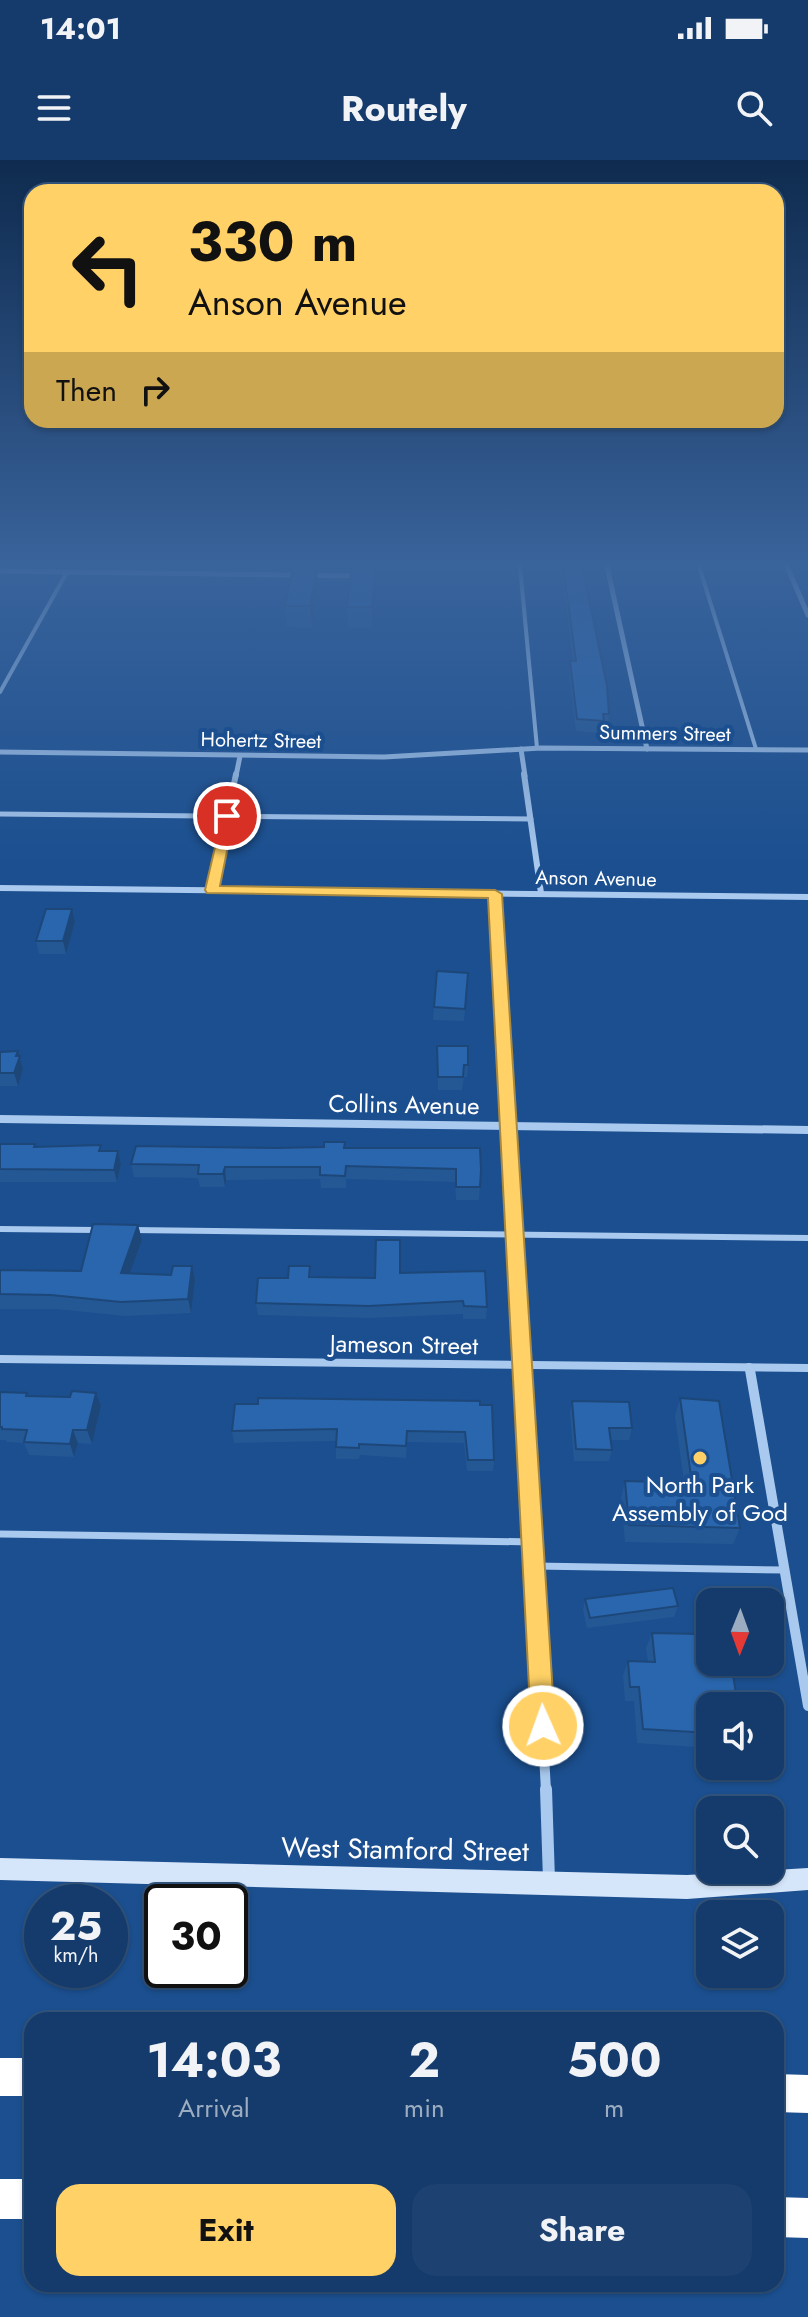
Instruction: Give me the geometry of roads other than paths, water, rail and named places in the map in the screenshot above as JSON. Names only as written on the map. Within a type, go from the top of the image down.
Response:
[{"type":"highway","points":[[0,2077],[24,2077]]},
{"type":"highway","points":[[784,2093],[808,2094]]},
{"type":"highway","points":[[0,2199],[24,2199]]},
{"type":"highway","points":[[784,2217],[808,2218]]},
{"type":"main road","name":"West Stamford Street","points":[[0,1869],[687,1887],[808,1879]]},
{"type":"street","points":[[629,667],[647,749]]},
{"type":"street","name":"Summers Street","points":[[521,749],[808,750]]},
{"type":"street","points":[[521,749],[541,893]]},
{"type":"street","name":"Hohertz Street","points":[[0,752],[439,756],[521,749]]},
{"type":"street","points":[[212,890],[240,756]]},
{"type":"street","name":"Anson Avenue","points":[[0,888],[808,897]]},
{"type":"street","points":[[495,894],[534,1542],[549,1883]]},
{"type":"street","name":"Collins Avenue","points":[[0,1119],[808,1130]]},
{"type":"street","name":"Jameson Street","points":[[0,1359],[808,1368]]},
{"type":"street","points":[[749,1367],[808,1706]]},
{"type":"lane","points":[[0,692],[14,667]]},
{"type":"lane","points":[[529,667],[537,748]]},
{"type":"lane","points":[[730,667],[756,749]]},
{"type":"lane","points":[[0,814],[531,819]]},
{"type":"lane","points":[[0,1229],[109,1230]]},
{"type":"lane","points":[[125,1230],[808,1238]]},
{"type":"lane","points":[[0,1534],[534,1542]]},
{"type":"lane","points":[[535,1566],[784,1570]]},
{"type":"place","name":"North Park Assembly of God","points":[[700,1458]]}]
